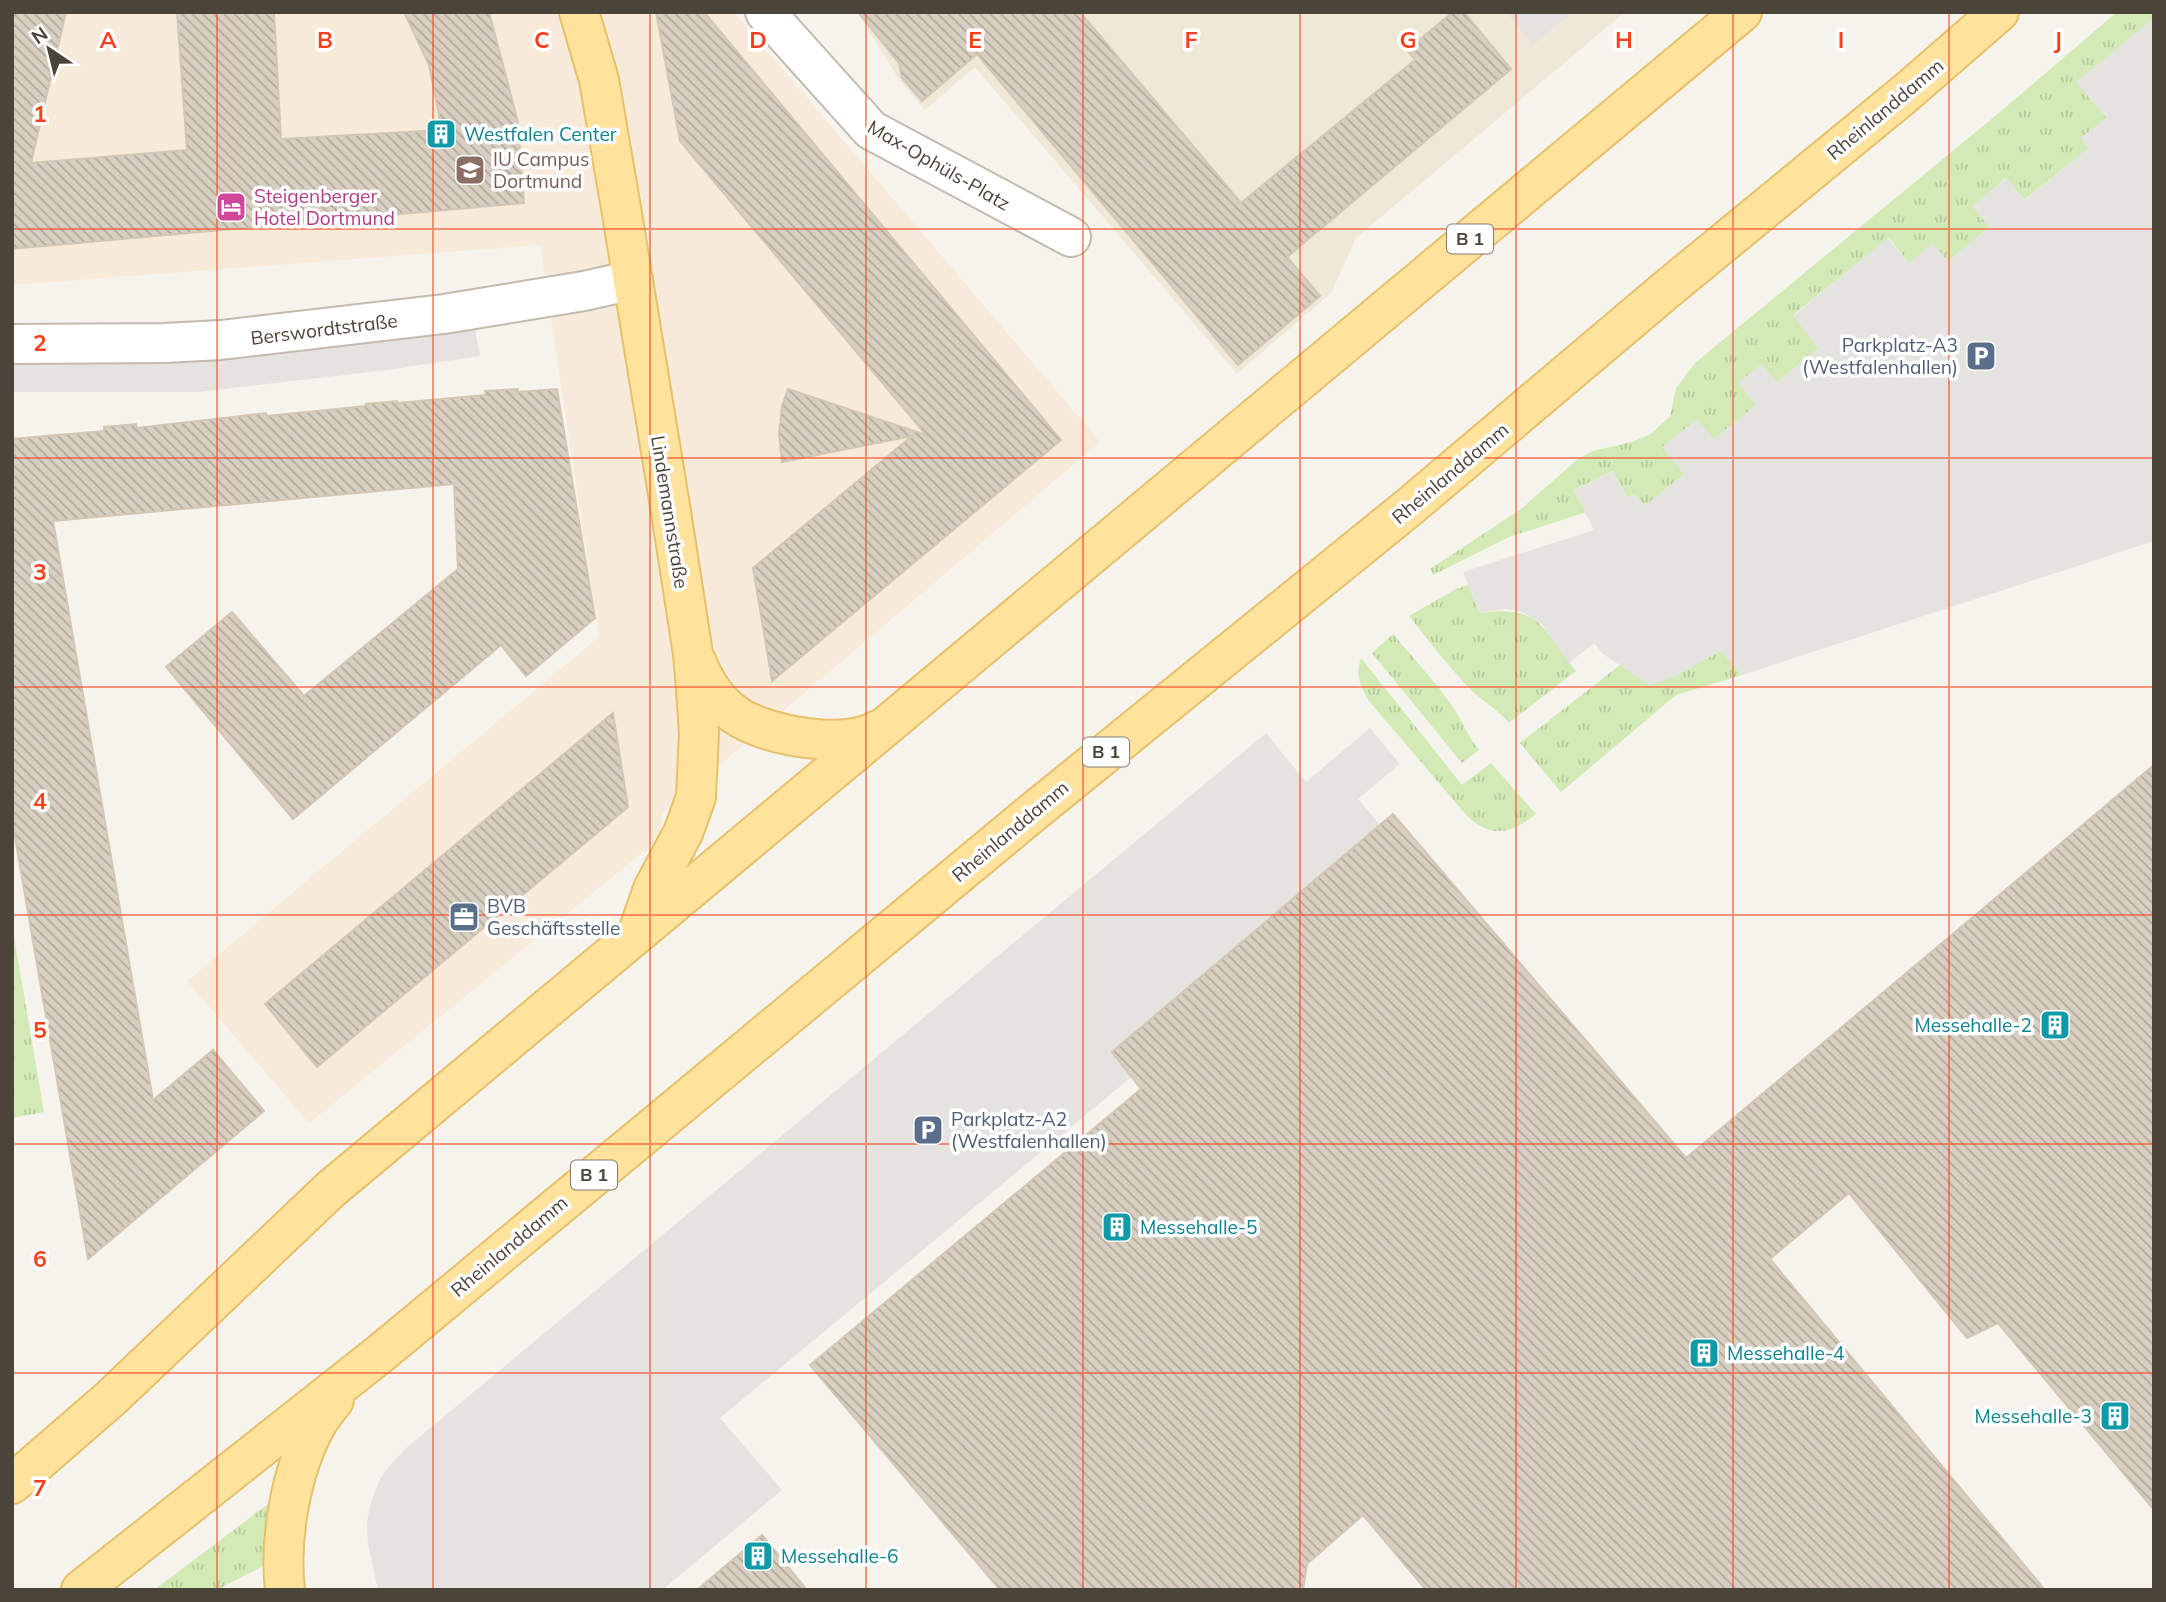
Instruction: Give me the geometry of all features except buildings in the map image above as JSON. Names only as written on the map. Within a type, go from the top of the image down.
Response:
[{"type":"main road","name":"Lindemannstraße","points":[[579,12],[599,80],[633,280],[693,654],[699,733],[696,797],[683,833],[653,889],[636,935]]},
{"type":"main road","name":"Lindemannstraße","points":[[599,12],[599,80]]},
{"type":"main road","name":"B 1","points":[[12,1484],[110,1399],[331,1189],[1742,12]]},
{"type":"main road","name":"Rheinlanddamm","points":[[81,1590],[363,1367],[1172,697],[1408,508],[1666,290],[1907,92],[1999,12]]},
{"type":"main road","points":[[693,654],[703,680],[716,697],[741,718],[759,726],[818,740],[866,737],[891,722]]},
{"type":"main road","name":"B 1","points":[[285,1590],[283,1545],[300,1465],[315,1427],[343,1386],[363,1367]]},
{"type":"street","name":"Max-Ophüls-Platz","points":[[765,12],[871,130],[1071,237]]},
{"type":"street","name":"Berswordtstraße","points":[[12,344],[164,343],[235,339],[444,314],[584,291],[633,280]]},
{"type":"shaded area","points":[[12,12],[734,12],[1100,442],[662,814],[659,839],[309,1123],[187,981],[599,637],[540,245],[12,285]]},
{"type":"shaded area","points":[[857,12],[1625,12],[1356,238],[1331,293],[1237,374],[975,67],[925,110],[900,81]]},
{"type":"shaded area","points":[[1506,12],[1573,12],[1533,45]]},
{"type":"shaded area","name":"Parkplatz-A3 (Westfalenhallen)","points":[[2154,18],[2154,541],[1742,675],[1721,651],[1675,677],[1650,685],[1603,654],[1594,643],[1569,663],[1542,624],[1522,612],[1505,609],[1480,613],[1463,572],[1594,530],[1574,490],[1613,471],[1627,497],[1635,495],[1645,506],[1684,474],[1662,447],[1697,419],[1714,439],[1756,405],[1738,383],[1761,364],[1777,382],[1818,348],[1793,316],[1888,238],[1909,263],[1933,243],[1948,261],[1989,227],[1972,206],[2007,178],[2025,200],[2088,148],[2081,138],[2106,118],[2076,82]]},
{"type":"shaded area","points":[[475,329],[480,356],[387,370],[197,392],[12,392],[12,363],[200,361]]},
{"type":"shaded area","name":"Parkplatz-A2 (Westfalenhallen)","points":[[1370,728],[1400,764],[1358,799],[1403,852],[720,1418],[782,1490],[662,1590],[378,1590],[368,1544],[370,1505],[386,1470],[405,1449],[1266,733],[1306,782]]},
{"type":"green space","points":[[2117,12],[2154,12],[2154,18],[2106,119],[2089,148],[2024,200],[2006,178],[1973,206],[1990,227],[1948,261],[1909,263],[1889,238],[1793,315],[1819,348],[1776,383],[1761,364],[1739,383],[1756,405],[1714,440],[1663,447],[1684,474],[1645,506],[1635,495],[1627,497],[1612,471],[1574,490],[1586,512],[1509,537],[1433,575],[1430,569],[1521,509],[1579,458],[1593,451],[1632,442],[1651,434],[1670,416],[1676,388],[1695,363]]},
{"type":"green space","points":[[1468,585],[1480,613],[1516,612],[1539,623],[1576,671],[1509,723],[1472,691],[1409,616]]},
{"type":"green space","points":[[1393,634],[1443,694],[1479,750],[1462,763],[1372,653]]},
{"type":"green space","points":[[1721,651],[1742,675],[1676,695],[1561,792],[1520,743],[1620,665],[1650,685]]},
{"type":"green space","points":[[1361,658],[1462,785],[1491,763],[1536,814],[1518,826],[1502,831],[1485,828],[1467,816],[1369,701],[1359,680]]},
{"type":"green space","points":[[12,925],[44,1112],[12,1118]]},
{"type":"green space","points":[[272,1501],[267,1564],[217,1590],[154,1590]]},
{"type":"place","name":"Westfalen Center","points":[[441,134]]},
{"type":"place","name":"IU Campus Dortmund","points":[[470,170]]},
{"type":"place","name":"Steigenberger Hotel Dortmund","points":[[231,207]]},
{"type":"place","name":"Parkplatz-A3 (Westfalenhallen)","points":[[1981,356]]},
{"type":"place","name":"BVB Geschäftsstelle","points":[[464,917]]},
{"type":"place","name":"Messehalle-2","points":[[2055,1025]]},
{"type":"place","name":"Parkplatz-A2 (Westfalenhallen)","points":[[928,1130]]},
{"type":"place","name":"Messehalle-5","points":[[1117,1227]]},
{"type":"place","name":"Messehalle-4","points":[[1704,1353]]},
{"type":"place","name":"Messehalle-3","points":[[2115,1416]]},
{"type":"place","name":"Messehalle-6","points":[[758,1556]]}]
